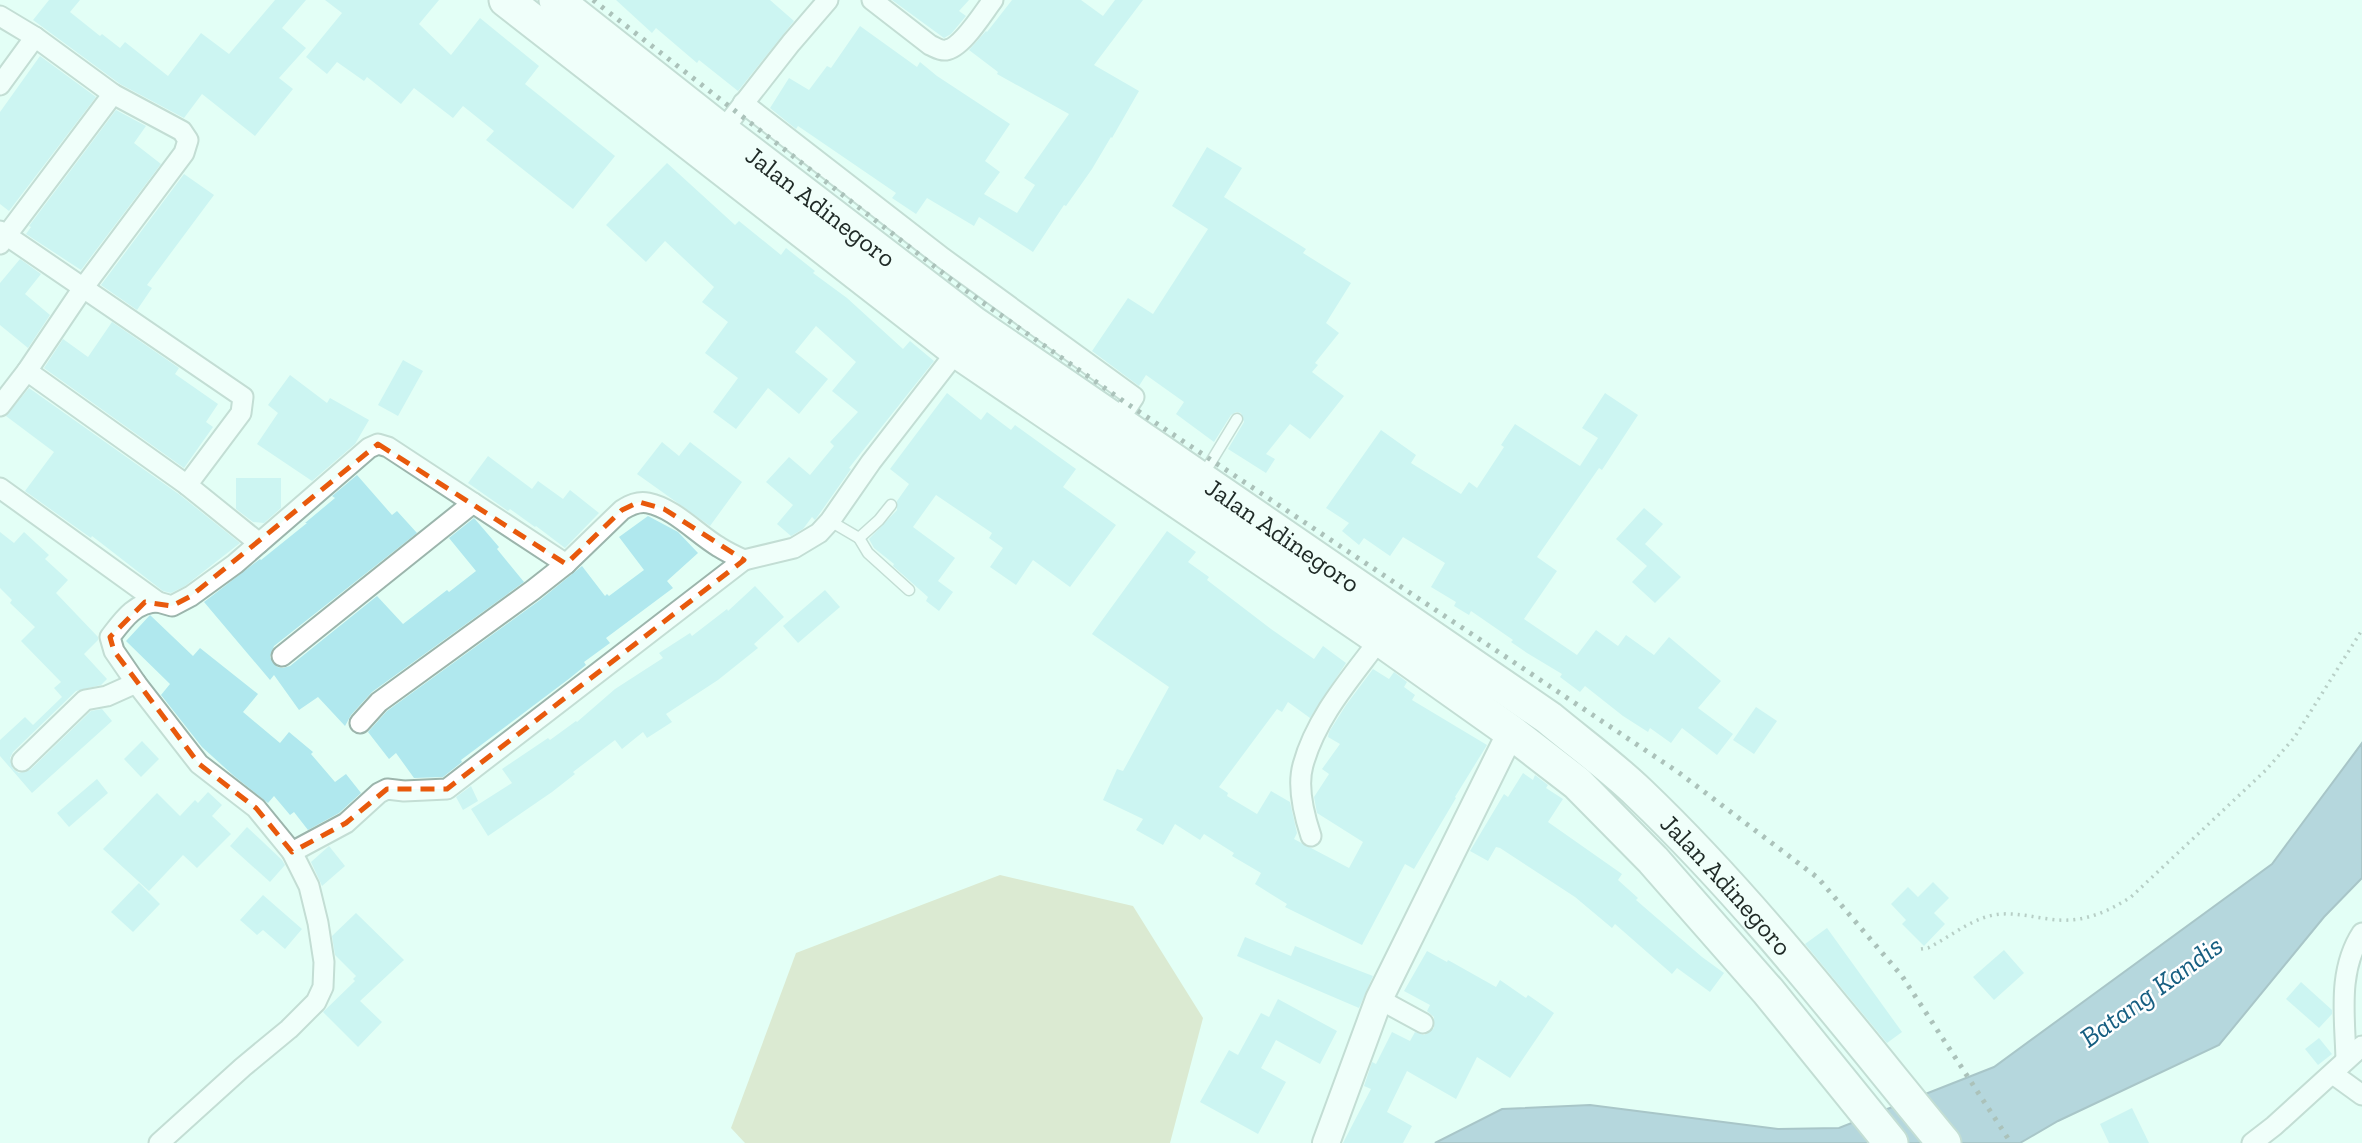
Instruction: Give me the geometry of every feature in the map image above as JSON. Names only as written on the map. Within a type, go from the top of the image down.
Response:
[{"type":"highway","name":"Jalan Adinegoro","points":[[506,0],[957,351],[1380,639],[1511,732],[1577,783],[1653,860],[1768,991],[1891,1143]]},
{"type":"highway","name":"Jalan Adinegoro","points":[[556,0],[973,323],[1549,718],[1638,791],[1701,855],[1796,963],[1944,1143]]},
{"type":"highway","points":[[1032,404],[1051,377]]},
{"type":"street","points":[[722,131],[828,0]]},
{"type":"street","points":[[872,0],[930,45],[946,50],[961,41],[993,0]]},
{"type":"street","points":[[0,16],[35,37],[113,94],[182,131],[188,140],[184,153],[83,288],[0,406]]},
{"type":"street","points":[[0,85],[35,37]]},
{"type":"street","points":[[113,94],[2,237],[83,288],[243,397],[241,413],[187,485]]},
{"type":"street","points":[[743,103],[943,258],[1134,397],[1118,421]]},
{"type":"street","points":[[292,852],[346,823],[387,789],[447,789],[744,560],[794,548],[818,533],[830,521],[871,462],[957,351]]},
{"type":"street","points":[[27,371],[187,485],[259,543]]},
{"type":"street","points":[[159,1143],[289,1030],[316,1002],[323,987],[324,962],[309,886],[292,852],[256,808],[199,764],[136,683],[114,651],[110,638],[125,617],[145,602],[172,606],[191,596],[235,564],[369,448],[378,444],[388,447],[566,564]]},
{"type":"street","points":[[0,488],[158,602]]},
{"type":"street","points":[[360,723],[379,702],[533,590],[566,564],[622,510],[639,502],[664,509],[720,548],[744,560]]},
{"type":"street","points":[[282,656],[473,503]]},
{"type":"street","points":[[1311,835],[1304,807],[1302,766],[1331,706],[1380,639]]},
{"type":"street","points":[[22,761],[85,700],[107,696],[136,683]]},
{"type":"street","points":[[1326,1143],[1380,999],[1457,837],[1511,732]]},
{"type":"street","points":[[2362,933],[2350,953],[2344,989],[2340,1067],[2362,1095]]},
{"type":"street","points":[[1380,999],[1423,1023]]},
{"type":"street","points":[[2252,1143],[2362,1046]]},
{"type":"lane","points":[[1200,478],[1237,419]]},
{"type":"lane","points":[[859,538],[891,505]]},
{"type":"lane","points":[[830,521],[859,538],[868,553],[909,590]]},
{"type":"path","points":[[1921,949],[1928,948],[1988,916],[2029,915],[2069,920],[2090,917],[2114,908],[2131,897],[2273,762],[2294,738],[2362,630]]},
{"type":"highlighted area","points":[[378,444],[566,564],[622,510],[639,502],[664,509],[744,560],[447,789],[387,789],[346,823],[292,852],[256,808],[199,764],[114,651],[110,637],[145,602],[172,606],[191,596]]},
{"type":"green space","points":[[1000,875],[1133,906],[1203,1018],[1170,1143],[745,1143],[731,1128],[796,953]]},
{"type":"water","name":"Batang Kandis","points":[[2362,743],[2362,878],[2324,917],[2219,1045],[2058,1121],[2020,1143],[1435,1143],[1502,1109],[1590,1105],[1778,1129],[1839,1128],[1994,1067],[2272,864]]},
{"type":"building","points":[[49,0],[80,0],[70,12],[120,48],[125,42],[168,76],[201,33],[229,54],[275,0],[306,0],[282,28],[306,48],[279,78],[293,89],[255,136],[202,94],[184,118],[120,84],[33,20]]},
{"type":"building","points":[[325,0],[439,0],[419,24],[451,55],[480,18],[539,66],[525,84],[615,156],[573,209],[486,140],[494,131],[463,106],[453,118],[414,88],[401,104],[367,77],[364,81],[337,62],[327,74],[306,57],[342,13]]},
{"type":"building","points":[[616,0],[770,0],[794,21],[738,91],[699,60],[697,63],[656,28],[652,33]]},
{"type":"building","points":[[892,0],[969,0],[959,11],[966,16],[951,34],[944,38]]},
{"type":"building","points":[[1012,0],[1081,0],[1103,16],[1115,0],[1143,0],[1094,65],[1139,91],[1092,169],[1033,252],[979,217],[974,226],[927,198],[916,214],[892,198],[896,193],[798,126],[796,129],[770,108],[789,78],[809,90],[827,66],[831,68],[860,26],[917,67],[920,62],[1010,124],[985,161],[1000,172],[984,194],[1017,213],[1035,185],[1024,178],[1069,114],[997,74],[998,72],[969,50]]},
{"type":"building","points":[[40,56],[96,97],[9,211],[0,204],[0,112]]},
{"type":"building","points":[[116,110],[146,126],[134,143],[161,164],[81,270],[26,234],[31,227],[29,226]]},
{"type":"building","points":[[1207,147],[1242,168],[1224,197],[1306,249],[1303,253],[1351,283],[1326,323],[1339,333],[1315,363],[1318,365],[1312,372],[1344,396],[1310,439],[1290,424],[1266,454],[1275,459],[1266,473],[1228,449],[1244,422],[1241,413],[1231,415],[1214,442],[1176,414],[1184,402],[1146,375],[1139,386],[1092,351],[1128,298],[1153,314],[1208,229],[1172,206]]},
{"type":"building","points":[[667,163],[735,225],[739,221],[781,255],[786,248],[903,349],[910,341],[934,361],[849,468],[851,469],[815,520],[812,517],[803,529],[791,536],[777,524],[793,505],[766,482],[789,457],[810,475],[834,446],[830,442],[858,412],[832,391],[856,362],[816,326],[795,352],[828,379],[799,414],[768,388],[736,429],[713,412],[738,378],[705,353],[728,322],[702,302],[714,287],[665,241],[646,262],[606,225]]},
{"type":"building","points":[[184,174],[214,195],[147,285],[152,288],[137,310],[101,285]]},
{"type":"building","points":[[20,259],[41,274],[25,294],[50,315],[28,348],[0,325],[0,283]]},
{"type":"building","points":[[112,322],[179,368],[175,374],[218,404],[206,422],[213,427],[184,468],[44,368],[63,339],[88,357]]},
{"type":"building","points":[[403,360],[423,371],[398,416],[378,405]]},
{"type":"building","points":[[290,375],[327,403],[330,398],[369,420],[355,444],[312,481],[257,444],[278,413],[268,405]]},
{"type":"building","points":[[29,388],[180,495],[240,543],[185,586],[171,593],[163,591],[92,536],[91,538],[25,491],[54,452],[6,416]]},
{"type":"building","points":[[947,393],[981,420],[987,412],[1011,430],[1015,425],[1076,469],[1063,487],[1116,525],[1070,587],[1033,560],[1016,585],[990,567],[1003,548],[989,538],[992,533],[936,495],[913,527],[955,558],[938,581],[953,592],[939,611],[926,601],[928,597],[893,566],[894,564],[874,548],[869,539],[897,510],[897,501],[909,484],[890,469]]},
{"type":"building","points":[[1605,393],[1638,415],[1602,470],[1599,468],[1537,557],[1557,571],[1524,619],[1577,655],[1596,630],[1618,646],[1626,635],[1654,655],[1669,637],[1721,681],[1698,708],[1733,734],[1717,755],[1682,728],[1671,743],[1650,728],[1648,732],[1623,716],[1585,686],[1580,692],[1560,677],[1562,674],[1511,642],[1513,640],[1471,611],[1469,615],[1454,606],[1456,602],[1431,587],[1445,563],[1403,537],[1390,556],[1364,538],[1359,545],[1342,531],[1349,523],[1326,508],[1381,430],[1416,455],[1411,463],[1461,494],[1469,482],[1477,488],[1504,447],[1501,445],[1515,424],[1580,466],[1598,438],[1582,428]]},
{"type":"building","points":[[662,442],[679,456],[690,442],[742,482],[710,526],[637,474]]},
{"type":"building","points":[[488,456],[532,489],[538,481],[563,499],[570,490],[599,513],[565,548],[536,526],[510,509],[508,511],[468,483]]},
{"type":"building","points":[[357,475],[392,515],[397,511],[417,533],[274,646],[270,657],[277,667],[290,666],[377,596],[403,624],[447,590],[449,592],[476,571],[449,538],[474,518],[524,582],[372,692],[351,715],[345,726],[318,697],[299,710],[274,675],[270,680],[204,602],[307,523],[335,498],[332,496]]},
{"type":"building","points":[[236,478],[281,478],[281,508],[264,523],[253,522],[236,509]]},
{"type":"building","points":[[1644,508],[1663,524],[1645,544],[1681,577],[1655,603],[1632,582],[1647,566],[1616,539]]},
{"type":"building","points":[[648,516],[678,532],[698,553],[667,581],[673,588],[606,638],[610,643],[584,662],[586,665],[461,760],[462,762],[443,777],[414,778],[396,753],[389,759],[368,732],[387,711],[540,600],[582,566],[605,596],[609,596],[644,570],[619,537]]},
{"type":"building","points":[[1167,531],[1196,552],[1188,562],[1209,577],[1207,580],[1271,629],[1314,659],[1323,646],[1346,663],[1310,718],[1288,702],[1282,712],[1277,709],[1219,787],[1228,793],[1227,796],[1257,814],[1271,791],[1290,802],[1297,833],[1294,839],[1349,868],[1363,842],[1317,813],[1314,797],[1329,774],[1322,769],[1340,744],[1328,737],[1329,732],[1373,669],[1389,679],[1394,672],[1407,682],[1404,687],[1415,695],[1412,700],[1487,745],[1414,869],[1405,864],[1362,945],[1285,907],[1287,904],[1255,884],[1261,873],[1232,856],[1234,853],[1204,834],[1200,840],[1175,824],[1163,845],[1136,830],[1143,819],[1103,800],[1117,769],[1123,771],[1169,687],[1092,634]]},
{"type":"building","points":[[0,532],[14,543],[24,532],[49,555],[45,559],[68,580],[56,593],[98,637],[84,654],[107,679],[101,685],[76,691],[13,752],[10,758],[13,769],[19,773],[30,770],[91,711],[102,709],[112,721],[32,793],[0,756],[0,740],[25,717],[33,725],[62,697],[54,688],[61,682],[21,641],[35,627],[10,603],[12,600],[0,588]]},
{"type":"building","points":[[755,586],[784,617],[754,644],[758,648],[718,680],[666,714],[672,722],[647,738],[643,732],[622,749],[615,740],[552,792],[488,836],[471,809],[512,783],[502,769],[577,722],[615,689],[663,658],[659,653],[690,633],[692,636],[727,609],[728,611]]},
{"type":"building","points":[[825,590],[840,607],[798,643],[783,626]]},
{"type":"building","points":[[150,615],[193,656],[200,648],[258,694],[243,712],[280,743],[289,732],[313,752],[311,754],[335,782],[346,774],[361,793],[339,813],[308,830],[294,812],[290,815],[274,796],[268,803],[234,776],[202,747],[161,695],[170,684],[126,641]]},
{"type":"building","points":[[1756,707],[1777,721],[1754,754],[1733,740]]},
{"type":"building","points":[[142,741],[159,759],[141,777],[124,759]]},
{"type":"building","points":[[1523,773],[1533,780],[1535,775],[1548,785],[1546,788],[1563,799],[1548,822],[1622,874],[1618,880],[1638,898],[1636,900],[1724,973],[1710,992],[1677,968],[1672,974],[1615,924],[1612,928],[1575,897],[1500,848],[1496,847],[1488,861],[1470,851],[1504,794],[1508,797]]},
{"type":"building","points":[[97,779],[108,793],[69,827],[57,813]]},
{"type":"building","points":[[471,786],[478,801],[463,810],[456,797]]},
{"type":"building","points":[[208,792],[222,805],[212,816],[231,834],[197,868],[183,855],[149,891],[103,849],[157,793],[180,816],[195,800],[198,803]]},
{"type":"building","points":[[247,827],[285,865],[270,882],[230,846]]},
{"type":"building","points":[[329,846],[345,866],[322,886],[311,862]]},
{"type":"building","points":[[1933,882],[1949,898],[1934,913],[1945,924],[1924,946],[1902,924],[1906,920],[1891,904],[1908,887],[1918,897]]},
{"type":"building","points":[[139,883],[160,904],[133,932],[111,912]]},
{"type":"building","points":[[263,895],[302,929],[285,949],[263,930],[257,935],[240,920]]},
{"type":"building","points":[[356,913],[404,960],[360,1001],[382,1022],[358,1047],[323,1012],[355,981],[353,979],[356,976],[335,955],[332,936]]},
{"type":"building","points":[[1827,928],[1902,1032],[1887,1043],[1805,944]]},
{"type":"building","points":[[1245,937],[1291,956],[1295,946],[1373,976],[1359,1008],[1237,956]]},
{"type":"building","points":[[2004,950],[2024,973],[1994,1000],[1973,977]]},
{"type":"building","points":[[1427,951],[1496,987],[1500,980],[1554,1013],[1510,1078],[1477,1057],[1456,1099],[1407,1071],[1387,1112],[1412,1126],[1403,1143],[1343,1143],[1371,1089],[1364,1086],[1372,1062],[1376,1064],[1392,1032],[1410,1041],[1415,1032],[1424,1035],[1434,1028],[1434,1017],[1427,1011],[1430,1005],[1404,991]]},
{"type":"building","points":[[2301,982],[2332,1010],[2332,1014],[2319,1028],[2286,999]]},
{"type":"building","points":[[1278,999],[1337,1031],[1320,1064],[1276,1040],[1261,1068],[1286,1082],[1258,1134],[1200,1102],[1229,1050],[1238,1055],[1261,1013],[1269,1017]]},
{"type":"building","points":[[2319,1038],[2332,1054],[2318,1065],[2305,1049]]},
{"type":"building","points":[[2132,1108],[2149,1143],[2109,1143],[2100,1124]]},
{"type":"railway","points":[[593,0],[962,288],[1129,405],[1678,772],[1818,878],[1902,976],[2011,1143]]}]
